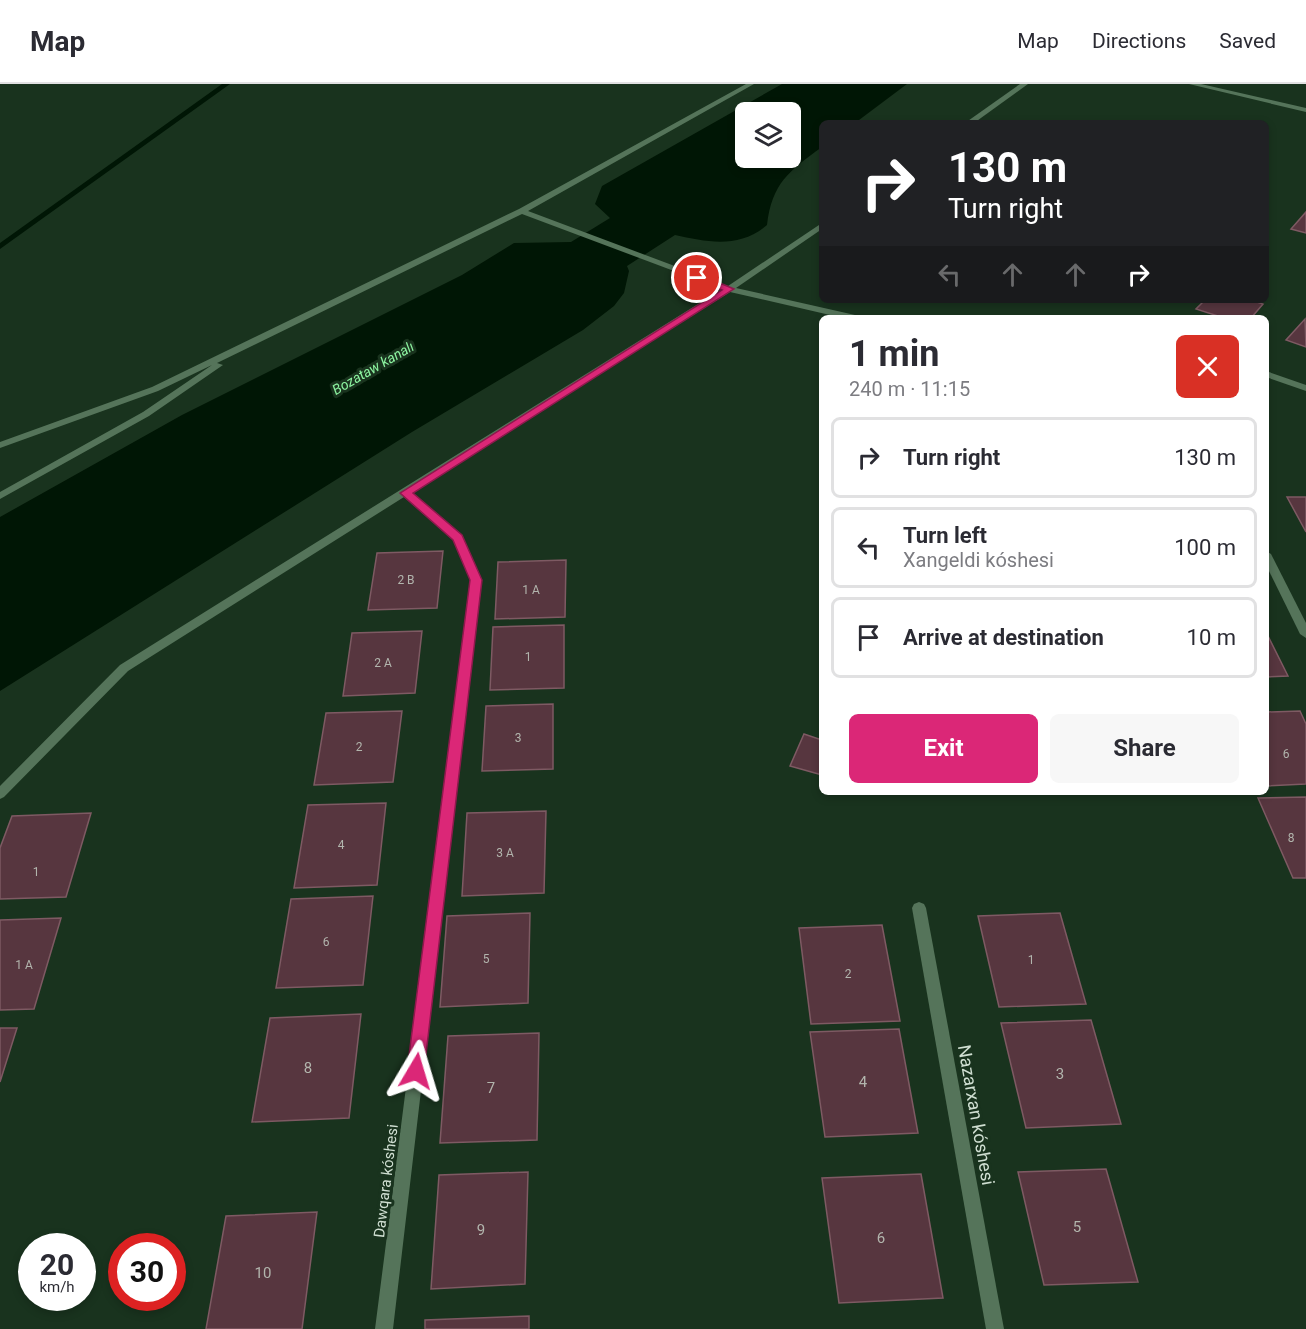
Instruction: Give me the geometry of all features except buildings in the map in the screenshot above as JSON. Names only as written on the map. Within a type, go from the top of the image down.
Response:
[{"type":"street","points":[[0,445],[155,389],[522,211],[751,84]]},
{"type":"street","points":[[973,120],[1025,84]]},
{"type":"street","points":[[1192,84],[1306,110]]},
{"type":"street","points":[[522,211],[729,289],[842,315]]},
{"type":"street","points":[[0,794],[124,668],[729,289],[819,227]]},
{"type":"street","points":[[0,496],[146,414],[255,340]]},
{"type":"street","points":[[1269,375],[1306,388]]},
{"type":"street","name":"Dawqara kóshesi","points":[[384,1329],[476,580],[458,538],[406,493]]},
{"type":"street","points":[[1269,560],[1306,634]]},
{"type":"street","name":"Nazarxan kóshesi","points":[[919,908],[995,1329]]},
{"type":"water","points":[[782,84],[907,84],[859,120],[819,120],[819,149],[801,162],[801,102],[750,102]]},
{"type":"water","name":"Bozataw kanalı","points":[[735,111],[735,168],[794,168],[784,179],[773,198],[767,225],[756,233],[734,241],[722,242],[675,235],[627,266],[629,271],[624,293],[614,306],[583,330],[412,432],[0,691],[0,517],[182,415],[462,275],[514,243],[571,242],[610,218],[595,204],[602,186]]},
{"type":"waterway","points":[[0,247],[227,84]]},
{"type":"route","points":[[416,1071],[476,580],[458,538],[406,493],[729,289],[697,278]]}]
